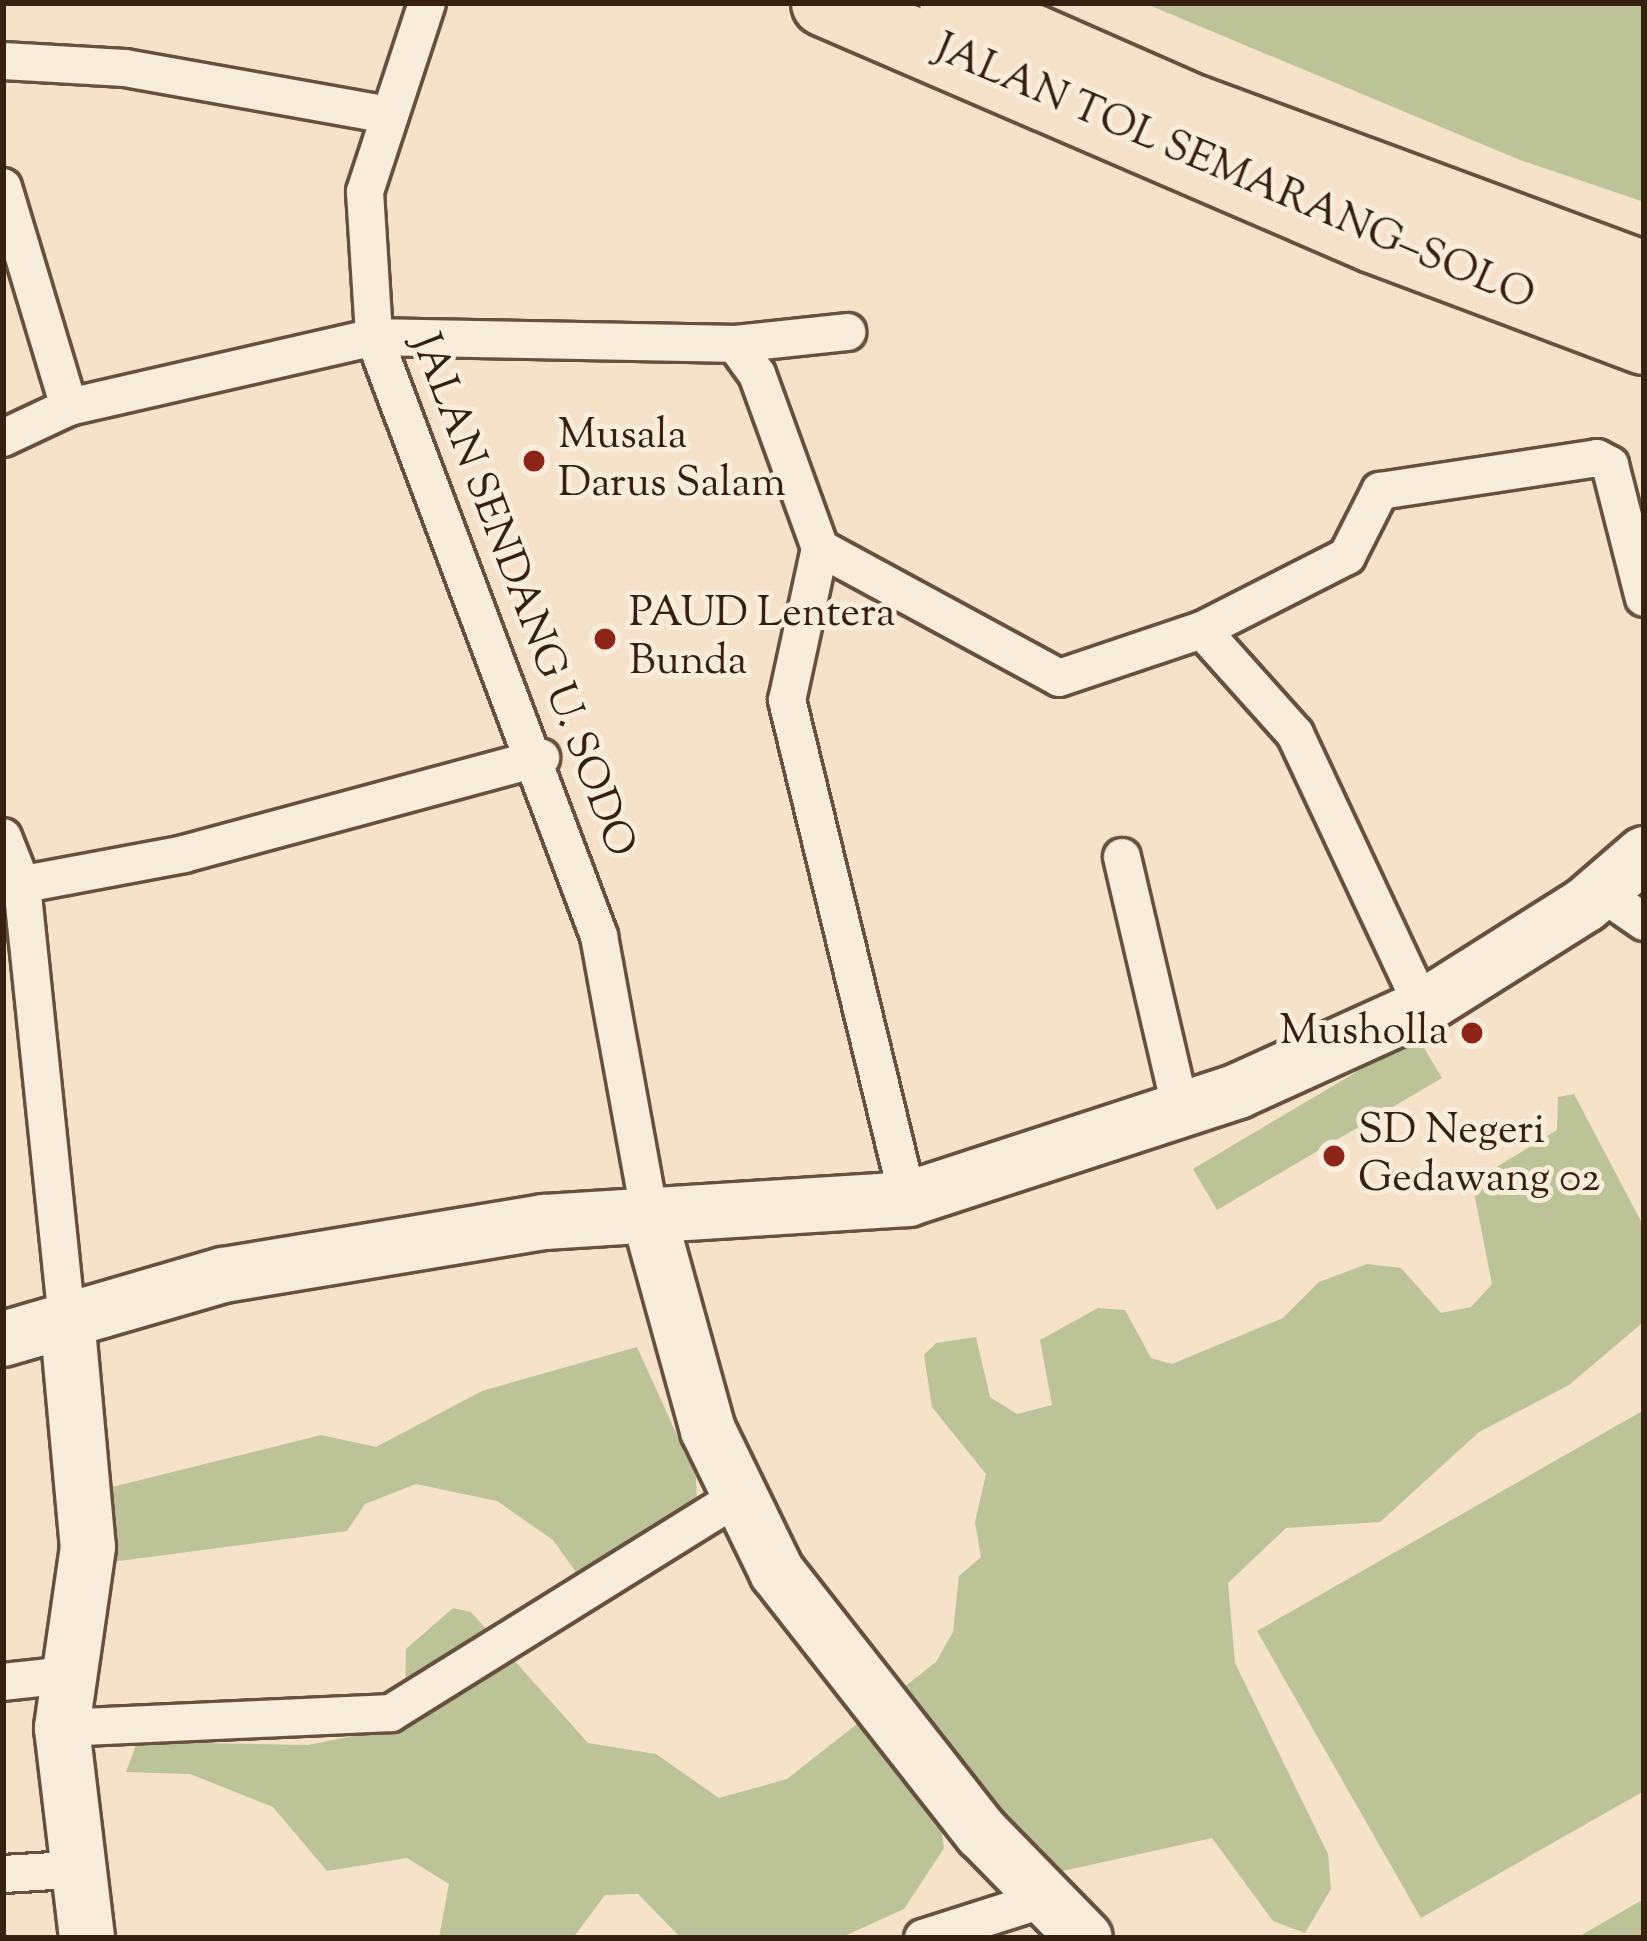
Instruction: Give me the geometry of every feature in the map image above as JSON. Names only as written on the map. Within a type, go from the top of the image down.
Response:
[{"type":"highway","name":"JALAN TOL SEMARANG–SOLO","points":[[825,3],[1372,239],[1644,341]]},
{"type":"highway","name":"JALAN TOL SEMARANG–SOLO","points":[[953,3],[1195,109],[1644,275]]},
{"type":"street","name":"JALAN SENDANG U. SODO","points":[[427,3],[365,192],[374,337],[541,758],[598,936],[651,1223]]},
{"type":"street","points":[[3,61],[125,68],[390,115]]},
{"type":"street","points":[[3,187],[70,406]]},
{"type":"street","points":[[3,438],[70,406],[374,337],[735,344],[847,332]]},
{"type":"street","points":[[735,344],[757,374],[820,548],[787,700],[908,1199]]},
{"type":"street","points":[[820,548],[1059,678],[1202,630],[1347,556],[1380,491],[1597,458],[1610,465],[1644,598]]},
{"type":"street","points":[[1202,630],[1295,734],[1423,1006]]},
{"type":"street","points":[[12,886],[541,758]]},
{"type":"street","points":[[3,837],[67,1318],[88,1546],[62,1728],[71,1870],[87,1938]]},
{"type":"street","points":[[3,1339],[224,1275],[544,1222],[651,1223],[908,1199],[1181,1110],[1423,1006],[1623,908],[1644,854]]},
{"type":"street","points":[[1122,857],[1181,1110]]},
{"type":"street","points":[[651,1223],[708,1430],[777,1572],[866,1695],[1084,1938]]},
{"type":"street","points":[[62,1728],[391,1713],[740,1496]]},
{"type":"street","points":[[3,1682],[67,1675]]},
{"type":"street","points":[[3,1874],[71,1870]]},
{"type":"street","points":[[923,1938],[1045,1899]]},
{"type":"green space","points":[[1144,3],[1644,3],[1644,202],[1520,160]]},
{"type":"green space","points":[[1417,1036],[1442,1078],[1217,1210],[1193,1169]]},
{"type":"green space","points":[[1574,1094],[1644,1227],[1641,1324],[1569,1385],[1479,1432],[1380,1522],[1286,1528],[1228,1583],[1235,1663],[1328,1854],[1331,1889],[1305,1933],[1273,1921],[1212,1838],[1058,1872],[939,1813],[944,1848],[904,1909],[840,1938],[681,1938],[638,1894],[605,1895],[573,1938],[439,1938],[449,1884],[407,1858],[327,1871],[273,1807],[190,1774],[126,1772],[137,1742],[308,1745],[384,1730],[405,1701],[406,1649],[453,1608],[471,1612],[588,1743],[656,1754],[719,1798],[787,1779],[936,1662],[953,1632],[959,1576],[981,1557],[975,1522],[986,1474],[932,1407],[924,1355],[936,1343],[976,1337],[990,1397],[1017,1414],[1052,1405],[1040,1340],[1098,1308],[1125,1310],[1151,1358],[1172,1364],[1283,1318],[1319,1282],[1367,1264],[1401,1268],[1441,1313],[1471,1307],[1492,1284],[1472,1182],[1557,1130],[1558,1097]]},
{"type":"green space","points":[[637,1347],[696,1477],[697,1512],[578,1575],[553,1540],[497,1501],[416,1484],[365,1504],[347,1531],[104,1563],[100,1490],[321,1435],[376,1447],[482,1391]]},
{"type":"green space","points":[[1644,1410],[1644,1791],[1421,1918],[1257,1631]]},
{"type":"green space","points":[[1644,1899],[1644,1938],[1576,1938]]},
{"type":"place","name":"Musala Darus Salam","points":[[534,461]]},
{"type":"place","name":"PAUD Lentera Bunda","points":[[605,639]]},
{"type":"place","name":"Musholla","points":[[1472,1033]]},
{"type":"place","name":"SD Negeri Gedawang 02","points":[[1334,1156]]}]
